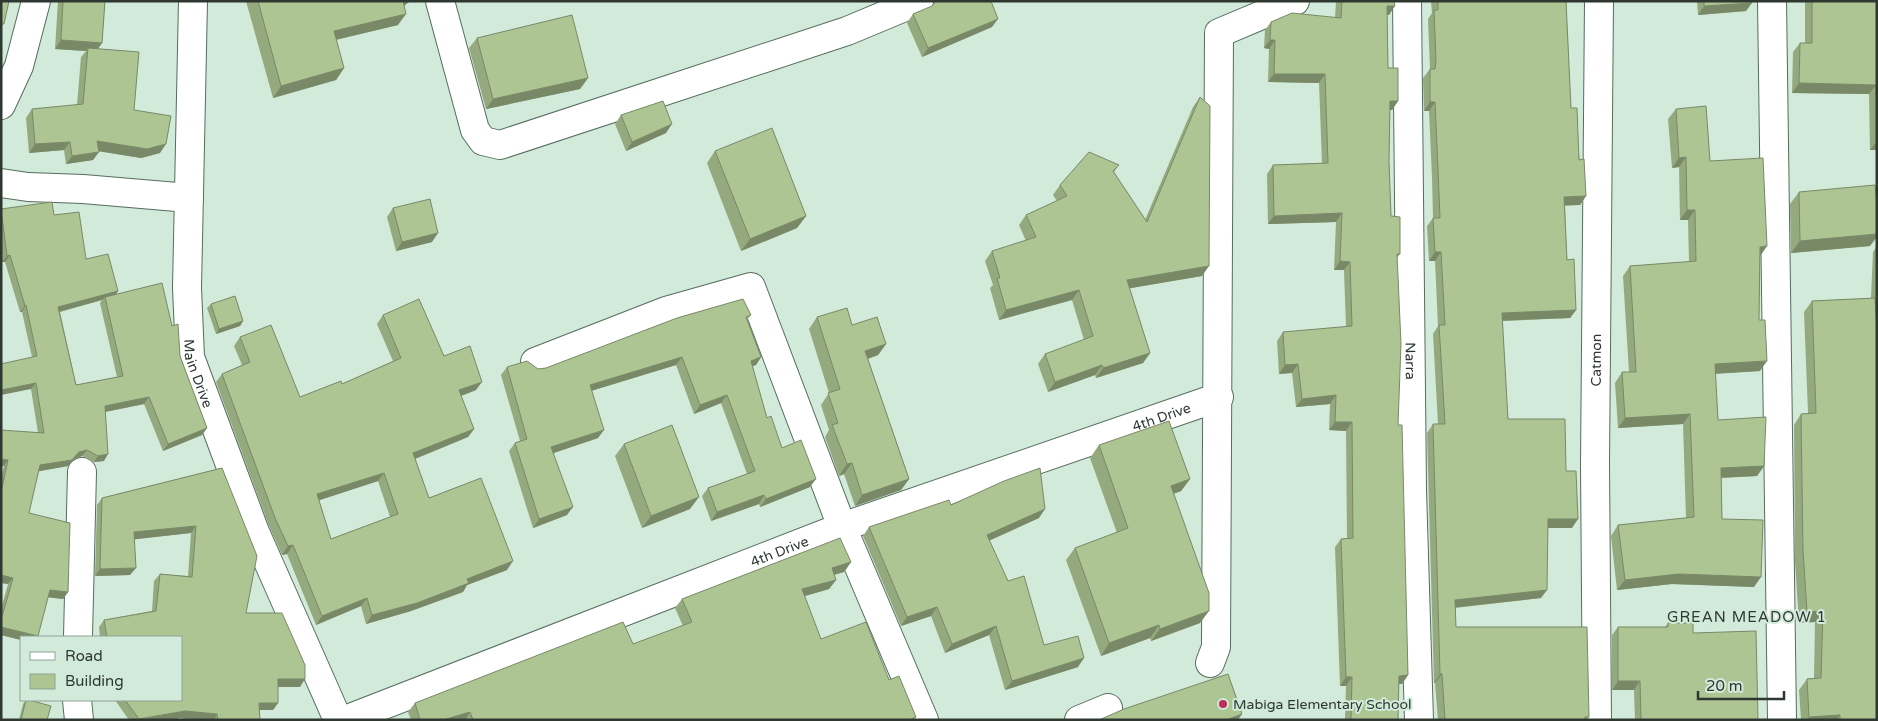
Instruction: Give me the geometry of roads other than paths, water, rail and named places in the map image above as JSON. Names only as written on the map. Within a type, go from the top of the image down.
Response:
[{"type":"street","points":[[1,105],[19,66],[36,1]]},
{"type":"street","name":"Main Drive","points":[[193,1],[189,198],[188,332],[190,357],[255,532],[338,720]]},
{"type":"street","points":[[440,1],[475,130],[483,141],[500,145],[847,30],[919,1]]},
{"type":"street","points":[[1210,663],[1216,647],[1219,397],[1219,34],[1295,1]]},
{"type":"street","name":"Narra","points":[[1407,1],[1412,490],[1419,720]]},
{"type":"street","name":"Catmon","points":[[1597,720],[1595,464],[1599,1]]},
{"type":"street","points":[[1772,1],[1782,720]]},
{"type":"street","points":[[1,183],[28,187],[83,189],[189,198]]},
{"type":"street","points":[[535,362],[666,311],[751,287],[842,527],[924,720]]},
{"type":"street","name":"4th Drive","points":[[345,720],[842,527],[1219,397]]},
{"type":"street","points":[[78,636],[82,472]]},
{"type":"street","points":[[76,701],[79,720]]},
{"type":"street","points":[[1079,720],[1108,708]]},
{"type":"place","name":"Mabiga Elementary School","points":[[1223,704]]},
{"type":"district","name":"GREAN MEADOW 1","points":[[1747,617]]}]
